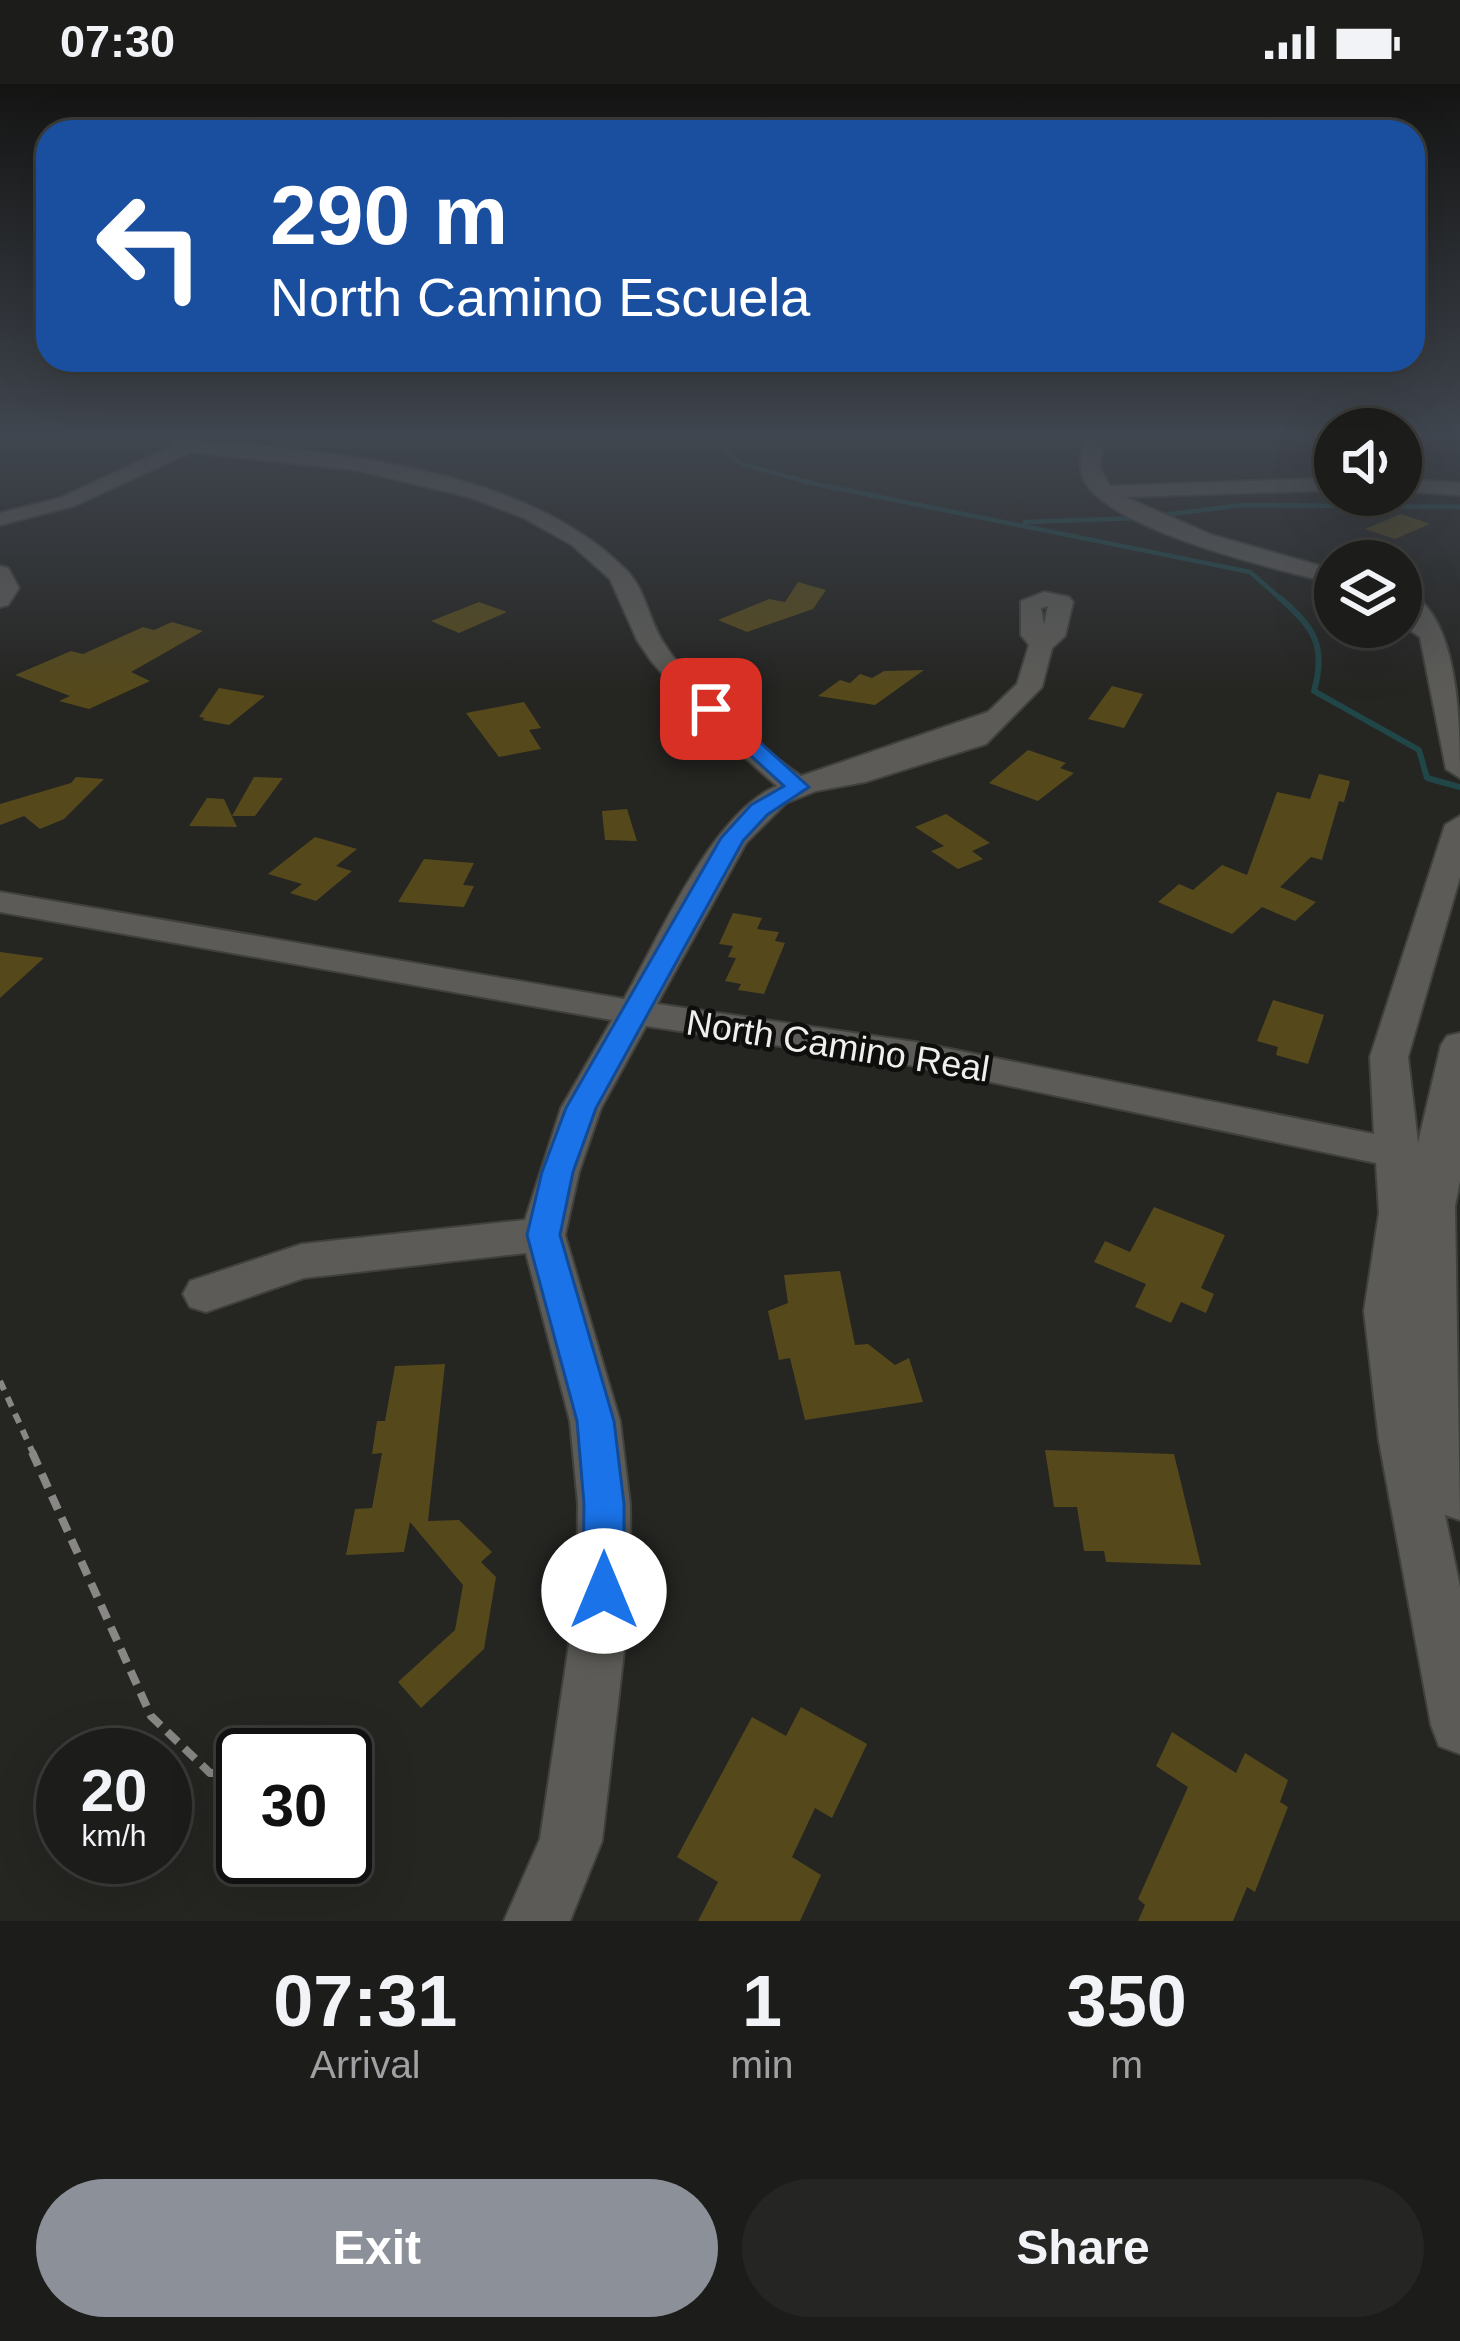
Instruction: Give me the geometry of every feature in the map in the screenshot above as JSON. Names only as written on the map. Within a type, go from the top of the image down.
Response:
[{"type":"street","points":[[536,519],[578,542],[620,576],[649,639],[675,672],[803,785]]},
{"type":"street","points":[[1144,519],[1314,572]]},
{"type":"street","points":[[0,573],[8,588],[0,600]]},
{"type":"street","points":[[1422,613],[1444,645],[1460,769]]},
{"type":"street","points":[[537,1921],[564,1862],[581,1790],[604,1569],[604,1504],[595,1421],[543,1235],[558,1172],[581,1108],[733,838],[759,810],[803,785],[992,719],[1029,687],[1041,645]]},
{"type":"street","points":[[1431,1160],[1389,1057],[1460,825]]},
{"type":"street","name":"North Camino Real","points":[[0,902],[638,1013],[915,1054],[1431,1160]]},
{"type":"street","points":[[1460,1045],[1447,1078],[1431,1160],[1435,1343],[1460,1497]]},
{"type":"street","points":[[1431,1160],[1400,1214],[1387,1311],[1404,1441],[1460,1725]]},
{"type":"street","points":[[206,1294],[302,1261],[543,1235]]},
{"type":"path","points":[[0,1382],[151,1717],[210,1773],[216,1773]]},
{"type":"building","points":[[1390,519],[1430,524],[1395,539],[1365,529]]},
{"type":"building","points":[[798,582],[826,590],[813,609],[747,632],[718,620],[769,599],[785,602]]},
{"type":"building","points":[[479,602],[507,612],[459,633],[431,621]]},
{"type":"building","points":[[172,622],[203,631],[131,672],[150,681],[89,709],[59,701],[70,696],[15,675],[71,651],[83,654],[143,627],[154,630]]},
{"type":"building","points":[[924,670],[875,705],[818,696],[840,680],[850,683],[860,674],[872,678],[884,671]]},
{"type":"building","points":[[1112,686],[1143,694],[1124,728],[1088,719]]},
{"type":"building","points":[[219,688],[265,696],[229,725],[202,720],[205,718],[199,717]]},
{"type":"building","points":[[524,702],[541,728],[529,730],[541,749],[499,757],[466,713]]},
{"type":"building","points":[[1028,750],[1066,763],[1060,768],[1074,773],[1038,801],[989,783]]},
{"type":"building","points":[[1319,774],[1350,781],[1344,802],[1339,801],[1322,860],[1311,857],[1280,887],[1316,902],[1295,921],[1262,907],[1232,934],[1158,902],[1179,884],[1193,890],[1222,865],[1247,875],[1277,792],[1310,799]]},
{"type":"building","points":[[76,777],[104,779],[64,819],[40,829],[24,816],[0,825],[0,804],[71,783]]},
{"type":"building","points":[[254,777],[283,778],[255,816],[232,816]]},
{"type":"building","points":[[207,798],[224,799],[237,827],[189,826]]},
{"type":"building","points":[[627,809],[637,841],[605,840],[602,811]]},
{"type":"building","points":[[946,814],[990,843],[972,851],[983,859],[958,869],[931,851],[944,846],[915,827]]},
{"type":"building","points":[[315,837],[357,849],[336,866],[352,871],[316,901],[290,893],[302,884],[268,874]]},
{"type":"building","points":[[424,859],[474,863],[463,885],[474,886],[464,907],[398,902]]},
{"type":"building","points":[[733,913],[762,918],[757,929],[779,932],[775,941],[785,943],[764,994],[738,990],[741,984],[725,981],[736,958],[728,957],[733,946],[719,944]]},
{"type":"building","points":[[0,952],[44,958],[0,998]]},
{"type":"building","points":[[1273,1000],[1324,1015],[1308,1064],[1276,1055],[1278,1047],[1257,1041]]},
{"type":"building","points":[[1154,1207],[1225,1235],[1201,1288],[1214,1294],[1206,1313],[1181,1302],[1171,1323],[1135,1307],[1146,1284],[1094,1262],[1105,1241],[1130,1252]]},
{"type":"building","points":[[840,1271],[855,1345],[868,1344],[895,1365],[909,1358],[923,1402],[805,1420],[790,1358],[779,1360],[768,1311],[788,1303],[784,1275]]},
{"type":"building","points":[[445,1364],[428,1521],[459,1520],[492,1552],[481,1562],[496,1577],[484,1649],[421,1708],[398,1682],[455,1630],[463,1585],[410,1522],[404,1552],[346,1555],[355,1509],[372,1508],[382,1453],[372,1454],[377,1421],[385,1421],[395,1366]]},
{"type":"building","points":[[1045,1450],[1174,1454],[1201,1565],[1106,1562],[1104,1551],[1084,1551],[1077,1507],[1054,1507]]},
{"type":"building","points":[[801,1707],[867,1744],[832,1818],[815,1808],[792,1857],[821,1875],[800,1921],[698,1921],[718,1882],[677,1857],[752,1717],[786,1736]]},
{"type":"building","points":[[1172,1732],[1236,1773],[1245,1753],[1288,1780],[1280,1802],[1288,1807],[1255,1892],[1247,1887],[1233,1921],[1138,1921],[1145,1905],[1138,1899],[1188,1787],[1156,1766]]},
{"type":"waterway","points":[[987,519],[1250,572],[1283,601]]},
{"type":"waterway","points":[[1025,522],[1120,519]]},
{"type":"waterway","points":[[1280,598],[1314,638],[1319,661],[1314,691],[1419,750],[1427,778],[1460,787]]},
{"type":"route","points":[[604,1591],[604,1504],[595,1421],[543,1235],[558,1172],[581,1108],[733,838],[759,810],[798,787],[711,709]]}]
